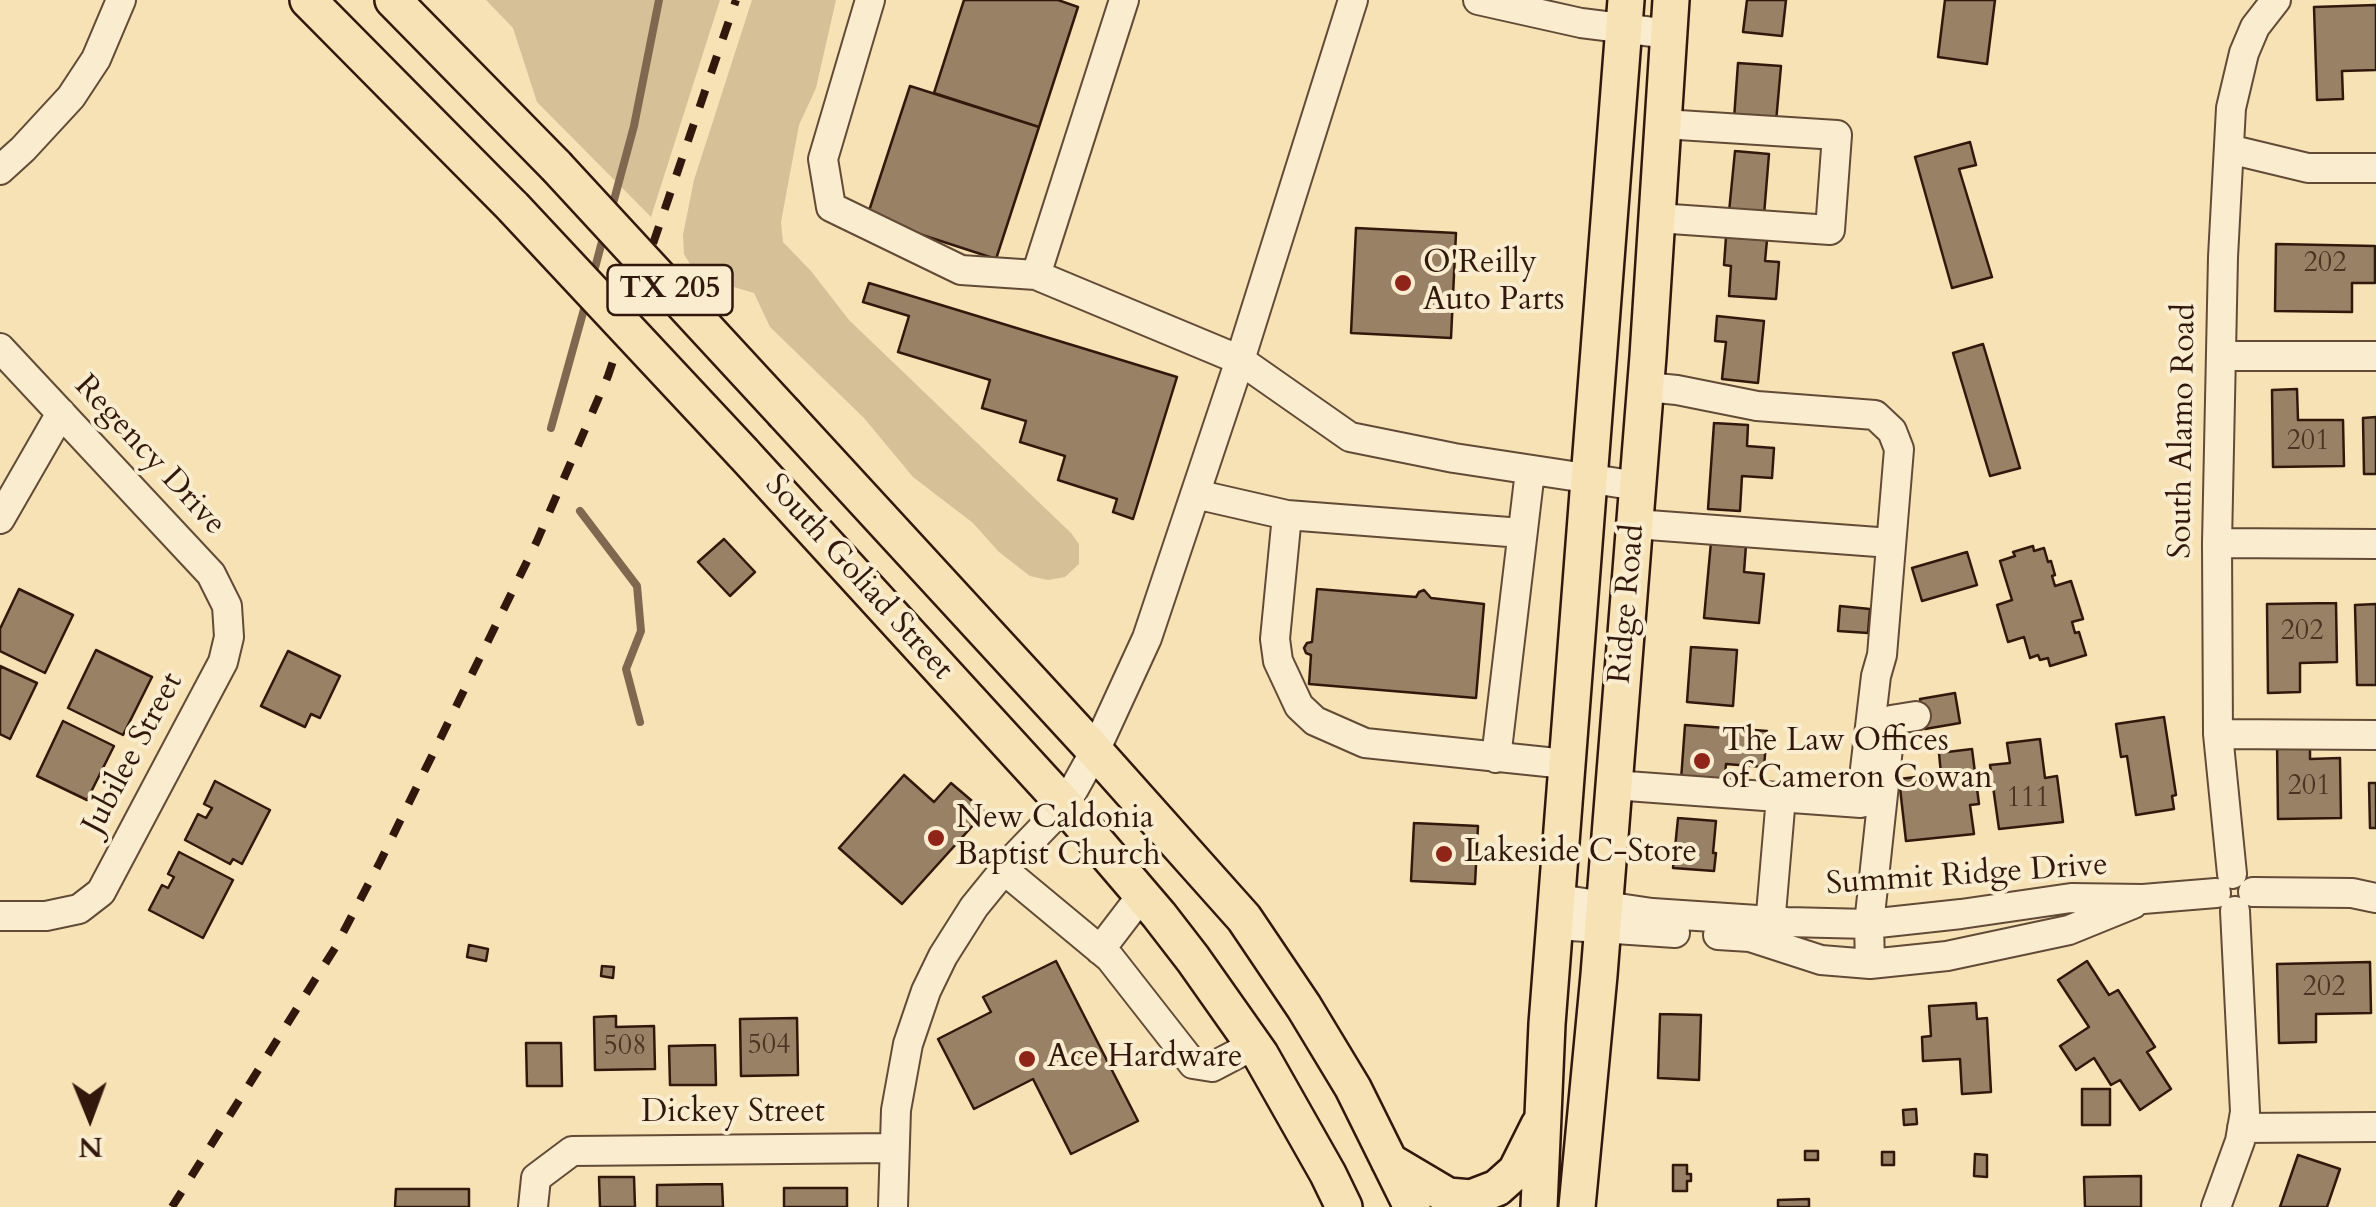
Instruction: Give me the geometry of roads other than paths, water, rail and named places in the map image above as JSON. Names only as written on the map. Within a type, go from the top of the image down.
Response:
[{"type":"main road","name":"South Goliad Street","points":[[308,0],[513,208],[1065,804],[1194,959],[1254,1044],[1344,1207]]},
{"type":"main road","name":"South Goliad Street","points":[[393,0],[556,166],[1244,918],[1353,1088],[1412,1207]]},
{"type":"main road","name":"Ridge Road","points":[[1539,1207],[1547,1024],[1625,14]]},
{"type":"main road","name":"Ridge Road","points":[[1579,1201],[1646,387],[1670,17]]},
{"type":"main road","points":[[1389,1160],[1448,1196],[1471,1198],[1498,1188],[1516,1171],[1544,1115]]},
{"type":"street","points":[[0,170],[71,97],[96,59],[121,0]]},
{"type":"street","points":[[870,0],[823,159],[832,206],[961,270],[1036,275],[1240,360],[1350,437],[1530,471],[1638,486]]},
{"type":"street","points":[[1036,275],[1124,0]]},
{"type":"street","points":[[893,1207],[896,1110],[908,1044],[926,990],[974,907],[1065,804],[1095,751],[1147,638],[1240,360],[1353,0]]},
{"type":"street","points":[[1478,0],[1581,23],[1625,14],[1670,17]]},
{"type":"street","name":"South Alamo Road","points":[[2216,1207],[2240,1142],[2246,1112],[2234,892],[2218,734],[2216,543],[2230,108],[2254,26],[2276,0]]},
{"type":"street","points":[[1657,218],[1830,230],[1837,136],[1663,124]]},
{"type":"street","points":[[2229,149],[2308,168],[2376,168]]},
{"type":"street","name":"Regency Drive","points":[[0,348],[211,574],[227,606],[228,622]]},
{"type":"street","points":[[2222,356],[2376,356]]},
{"type":"street","points":[[1613,785],[1862,803],[1876,676],[1882,656],[1899,450],[1892,431],[1876,415],[1757,406],[1646,387]]},
{"type":"street","points":[[0,519],[61,413]]},
{"type":"street","points":[[1496,758],[1530,471]]},
{"type":"street","points":[[1195,494],[1287,516],[1522,533]]},
{"type":"street","points":[[1287,516],[1275,639],[1278,661],[1299,706],[1316,721],[1364,743],[1566,764]]},
{"type":"street","points":[[1634,524],[1891,543]]},
{"type":"street","points":[[2216,543],[2376,544]]},
{"type":"street","name":"Jubilee Street","points":[[0,916],[46,916],[79,909],[100,892],[224,662],[228,622]]},
{"type":"street","points":[[1870,964],[1869,924],[1891,720],[1916,716]]},
{"type":"street","points":[[2218,734],[2376,735]]},
{"type":"street","points":[[1770,932],[1781,797]]},
{"type":"street","points":[[1004,870],[1110,958],[1194,1064],[1212,1067],[1254,1044]]},
{"type":"street","name":"Summit Ridge Drive","points":[[1557,912],[1750,937],[2071,898],[2143,899],[2234,892],[2352,893],[2376,898]]},
{"type":"street","points":[[1100,950],[1142,895]]},
{"type":"street","name":"Summit Ridge Drive","points":[[1770,932],[1822,960],[1870,964],[1947,956],[2069,930],[2143,899]]},
{"type":"street","points":[[2242,1128],[2376,1127]]},
{"type":"street","name":"Dickey Street","points":[[533,1207],[536,1178],[572,1151],[894,1148]]},
{"type":"waterway","points":[[611,211],[634,126],[659,0]]},
{"type":"waterway","points":[[592,279],[604,234]]},
{"type":"waterway","points":[[551,428],[586,302]]},
{"type":"waterway","points":[[580,511],[637,586],[641,631],[626,669],[640,722]]},
{"type":"railway","points":[[172,1207],[335,948],[537,541],[608,376],[736,0]]},
{"type":"place","name":"O'Reilly Auto Parts","points":[[1403,283]]},
{"type":"place","name":"The Law Offices of Cameron Cowan","points":[[1702,761]]},
{"type":"place","name":"New Caldonia Baptist Church","points":[[936,838]]},
{"type":"place","name":"Lakeside C-Store","points":[[1444,854]]},
{"type":"place","name":"Ace Hardware","points":[[1027,1059]]}]
